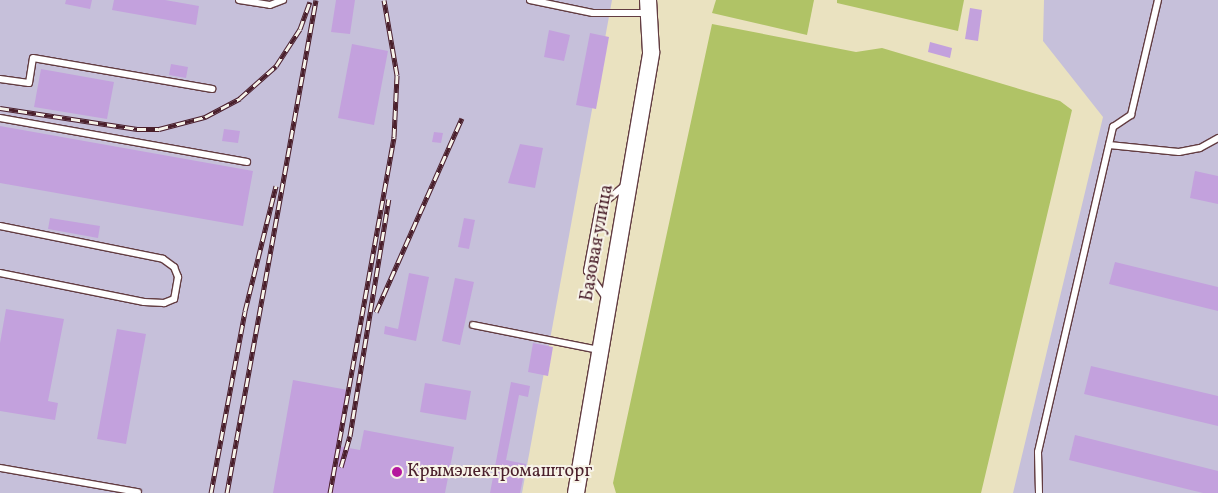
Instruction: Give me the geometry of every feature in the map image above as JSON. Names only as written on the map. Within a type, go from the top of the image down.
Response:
[{"type":"street","name":"Базовая улица","points":[[576,493],[651,52],[648,6]]},
{"type":"lane","points":[[239,0],[270,5],[283,0]]},
{"type":"lane","points":[[530,0],[593,13],[648,6]]},
{"type":"lane","points":[[1039,493],[1038,452],[1113,126],[1131,115],[1158,0]]},
{"type":"lane","points":[[0,79],[28,83],[34,58],[212,89]]},
{"type":"lane","points":[[0,118],[247,162]]},
{"type":"lane","points":[[1109,145],[1179,152],[1200,148],[1218,138]]},
{"type":"lane","points":[[608,301],[588,271],[598,207],[629,182]]},
{"type":"lane","points":[[0,226],[163,259],[174,267],[178,277],[174,299],[164,303],[144,302],[0,273]]},
{"type":"lane","points":[[472,325],[600,350]]},
{"type":"lane","points":[[0,468],[138,492]]},
{"type":"shaded area","points":[[0,0],[612,0],[522,493],[0,493]]},
{"type":"shaded area","points":[[1044,0],[1218,0],[1218,493],[1013,493],[1103,117],[1043,41]]},
{"type":"green space","points":[[716,0],[814,0],[807,35],[712,13]]},
{"type":"green space","points":[[837,0],[964,0],[958,31],[837,3]]},
{"type":"green space","points":[[712,24],[856,52],[882,48],[1060,101],[1072,110],[981,493],[616,493],[613,483]]},
{"type":"building","points":[[66,0],[92,0],[90,9],[65,4]]},
{"type":"building","points":[[114,0],[165,0],[199,6],[196,25],[112,10]]},
{"type":"building","points":[[336,0],[355,0],[350,34],[331,32]]},
{"type":"building","points":[[970,8],[982,10],[978,41],[965,39]]},
{"type":"building","points":[[549,30],[570,35],[564,61],[544,57]]},
{"type":"building","points":[[590,33],[609,37],[596,109],[576,105]]},
{"type":"building","points":[[930,42],[952,48],[950,58],[928,52]]},
{"type":"building","points":[[352,44],[388,51],[374,125],[338,118]]},
{"type":"building","points":[[171,64],[188,67],[186,78],[169,75]]},
{"type":"building","points":[[41,69],[114,82],[107,119],[34,107]]},
{"type":"building","points":[[0,126],[253,171],[243,226],[0,183]]},
{"type":"building","points":[[224,129],[240,131],[238,143],[222,141]]},
{"type":"building","points":[[434,132],[443,133],[441,143],[432,142]]},
{"type":"building","points":[[520,144],[543,148],[535,188],[508,183]]},
{"type":"building","points":[[1195,171],[1218,176],[1218,204],[1190,198]]},
{"type":"building","points":[[50,218],[100,226],[98,238],[48,229]]},
{"type":"building","points":[[464,218],[475,220],[469,249],[458,247]]},
{"type":"building","points":[[1115,262],[1218,287],[1218,311],[1109,284]]},
{"type":"building","points":[[409,273],[429,277],[416,341],[384,334],[385,326],[398,329]]},
{"type":"building","points":[[455,278],[474,282],[460,345],[442,341]]},
{"type":"building","points":[[6,309],[64,319],[48,401],[58,403],[55,420],[0,411],[0,343]]},
{"type":"building","points":[[117,329],[146,334],[126,444],[97,439]]},
{"type":"building","points":[[533,343],[553,347],[548,376],[528,372]]},
{"type":"building","points":[[1091,366],[1218,396],[1218,426],[1084,394]]},
{"type":"building","points":[[293,380],[348,390],[338,446],[360,450],[364,430],[454,447],[445,493],[273,493]]},
{"type":"building","points":[[511,382],[530,386],[528,397],[519,395],[506,460],[526,464],[520,493],[490,493]]},
{"type":"building","points":[[425,383],[471,391],[466,420],[420,412]]},
{"type":"building","points":[[1075,435],[1218,471],[1218,493],[1203,493],[1069,460]]},
{"type":"railway","points":[[227,493],[316,0]]},
{"type":"railway","points":[[330,493],[394,137],[397,75],[384,0]]},
{"type":"railway","points":[[0,108],[137,129],[159,129],[205,117],[240,98],[276,66],[300,29],[310,2]]},
{"type":"railway","points":[[376,312],[462,118]]},
{"type":"railway","points":[[211,493],[245,311],[276,186]]},
{"type":"railway","points":[[341,467],[350,436],[389,199]]},
{"type":"place","name":"Крымэлектромашторг","points":[[397,472]]}]
